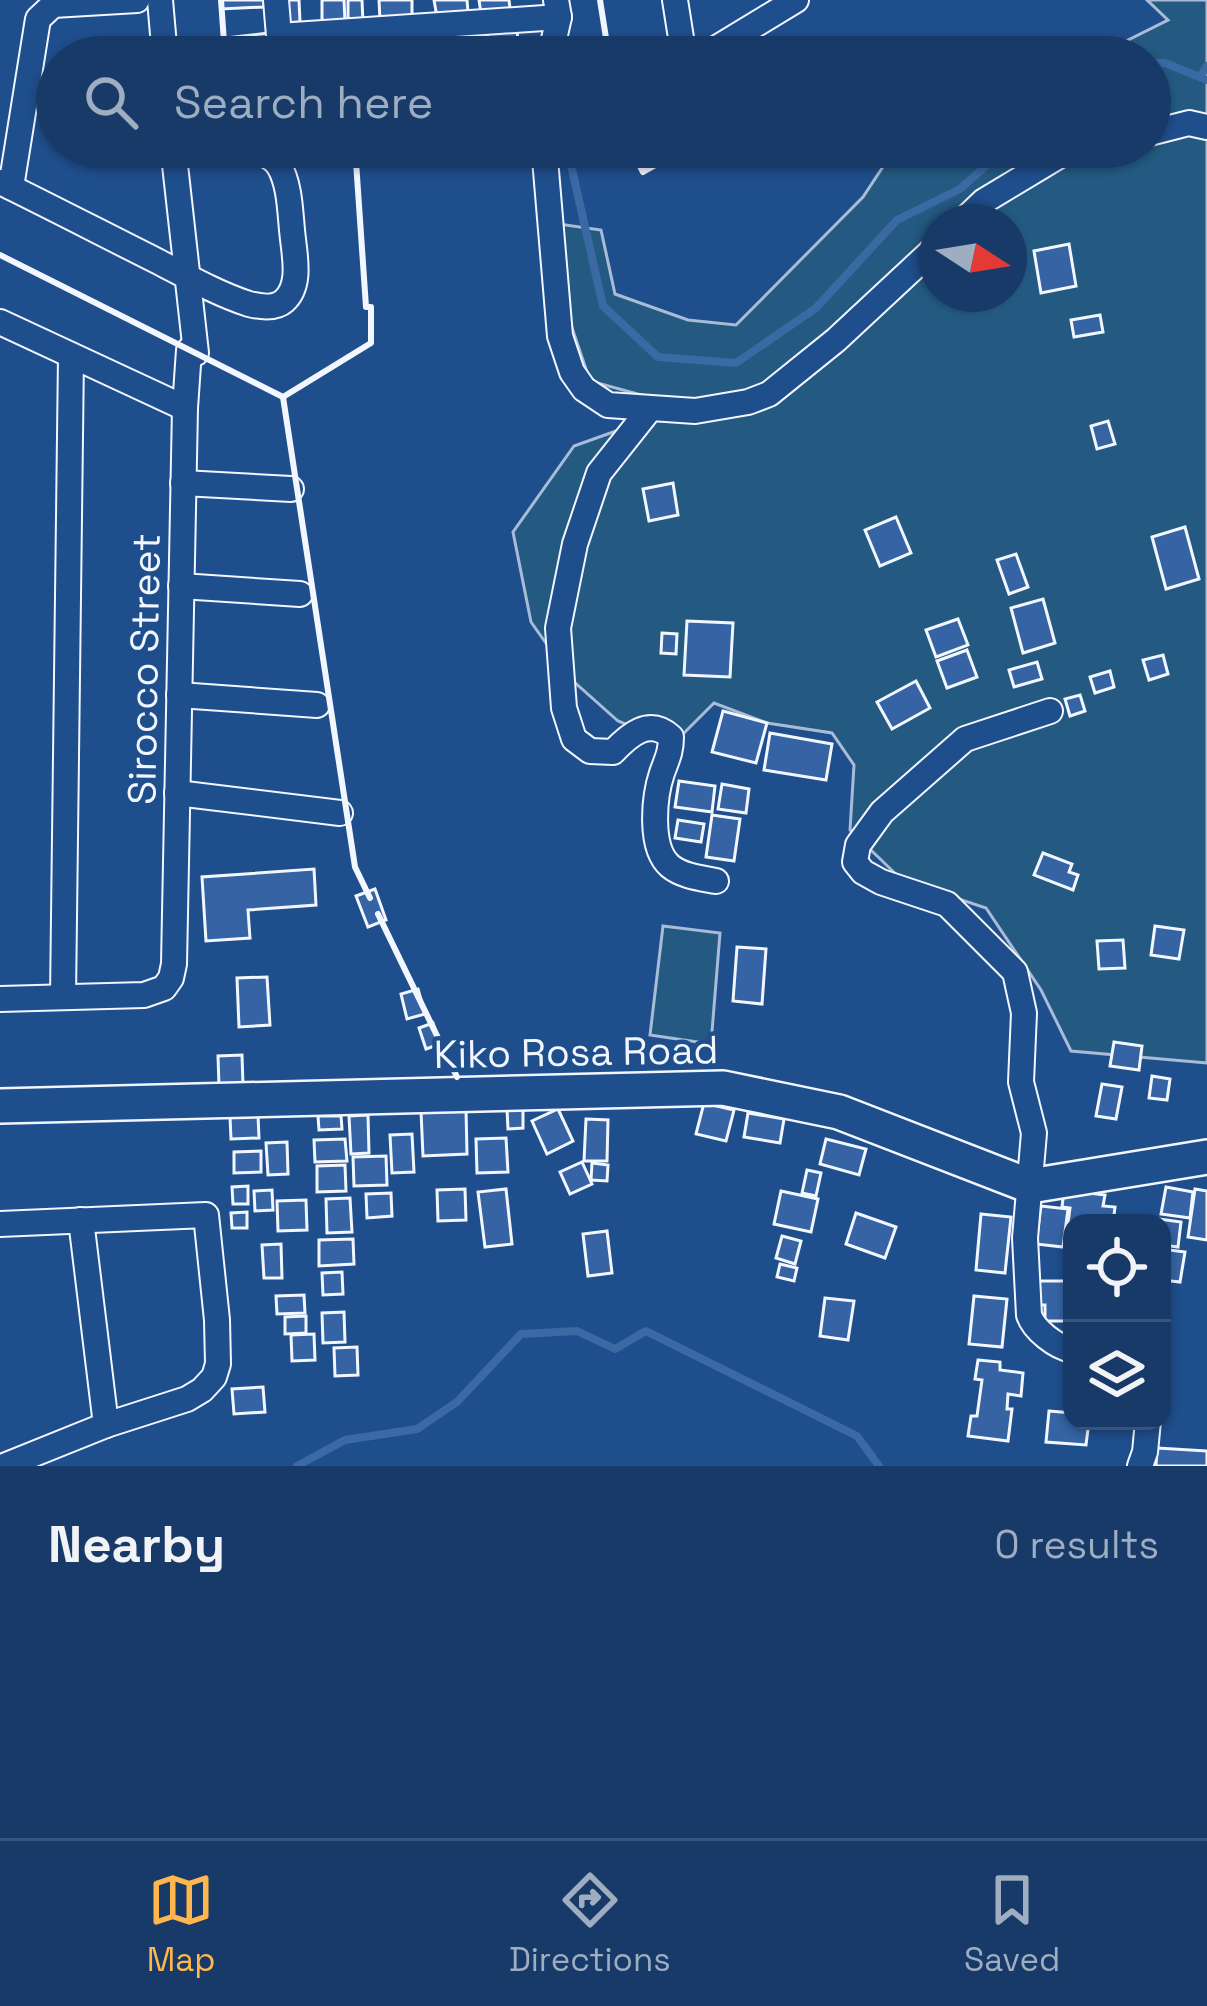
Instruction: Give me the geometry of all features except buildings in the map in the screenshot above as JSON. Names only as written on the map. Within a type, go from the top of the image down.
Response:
[{"type":"street","points":[[136,0],[53,5],[38,20],[5,184],[188,277],[270,308],[284,301],[296,270],[280,168]]},
{"type":"street","points":[[160,0],[163,36]]},
{"type":"street","points":[[276,0],[279,36],[558,9]]},
{"type":"street","points":[[675,0],[681,36]]},
{"type":"street","points":[[737,36],[796,0]]},
{"type":"street","name":"Sirocco Street","points":[[63,997],[144,995],[164,988],[174,964],[185,407],[193,351],[175,168]]},
{"type":"street","points":[[546,168],[560,336],[572,372],[584,389],[608,406],[695,411],[769,394],[919,263]]},
{"type":"street","points":[[981,204],[1039,168]]},
{"type":"street","points":[[0,322],[185,407]]},
{"type":"street","points":[[0,998],[63,997],[71,356]]},
{"type":"street","points":[[649,410],[599,473],[575,544],[558,628],[564,708],[574,739],[590,751],[613,752],[632,733],[652,727],[671,736],[671,753],[661,776],[656,839],[667,864],[690,876],[716,881]]},
{"type":"street","points":[[184,483],[291,489]]},
{"type":"street","points":[[182,586],[301,594]]},
{"type":"street","points":[[179,695],[317,704]]},
{"type":"street","points":[[1051,711],[965,739],[882,812],[859,845],[855,862],[881,882],[947,904],[1015,972],[1024,1013],[1021,1082],[1034,1133],[1025,1238],[1029,1315],[1032,1323],[1063,1347]]},
{"type":"street","points":[[177,793],[340,813]]},
{"type":"street","name":"Kiko Rosa Road","points":[[0,1106],[723,1088],[839,1112],[1030,1186]]},
{"type":"street","points":[[1030,1186],[1207,1157]]},
{"type":"street","points":[[0,1224],[206,1215],[218,1364],[214,1377],[187,1399],[106,1424],[4,1466]]},
{"type":"street","points":[[81,1220],[106,1424]]},
{"type":"street","points":[[1140,1466],[1147,1430]]},
{"type":"shaded area","points":[[1147,0],[1207,0],[1207,1063],[1071,1051],[1041,990],[986,908],[902,880],[850,830],[854,765],[832,733],[767,723],[714,703],[673,744],[618,721],[572,680],[531,622],[513,532],[574,446],[630,426],[645,396],[590,381],[563,301],[552,223],[601,230],[615,294],[688,320],[736,325],[863,197],[882,168],[1171,168],[1171,36],[1136,36],[1168,20]]},
{"type":"shaded area","points":[[663,926],[720,933],[711,1044],[650,1035]]},
{"type":"waterway","points":[[1171,65],[1207,80]]},
{"type":"waterway","points":[[1200,77],[1207,66]]},
{"type":"waterway","points":[[572,168],[603,306],[658,357],[736,363],[816,308],[897,220],[960,189],[984,168]]},
{"type":"waterway","points":[[297,1466],[345,1440],[417,1429],[457,1402],[521,1334],[577,1331],[615,1349],[646,1331],[857,1436],[879,1466]]},
{"type":"wall","points":[[221,0],[224,36]]},
{"type":"wall","points":[[600,0],[606,36]]},
{"type":"wall","points":[[283,397],[371,343],[356,168]]},
{"type":"wall","points":[[641,168],[643,172],[650,168]]},
{"type":"wall","points":[[0,255],[283,397]]},
{"type":"wall","points":[[283,397],[355,867],[370,898]]},
{"type":"wall","points":[[378,914],[457,1077]]}]
